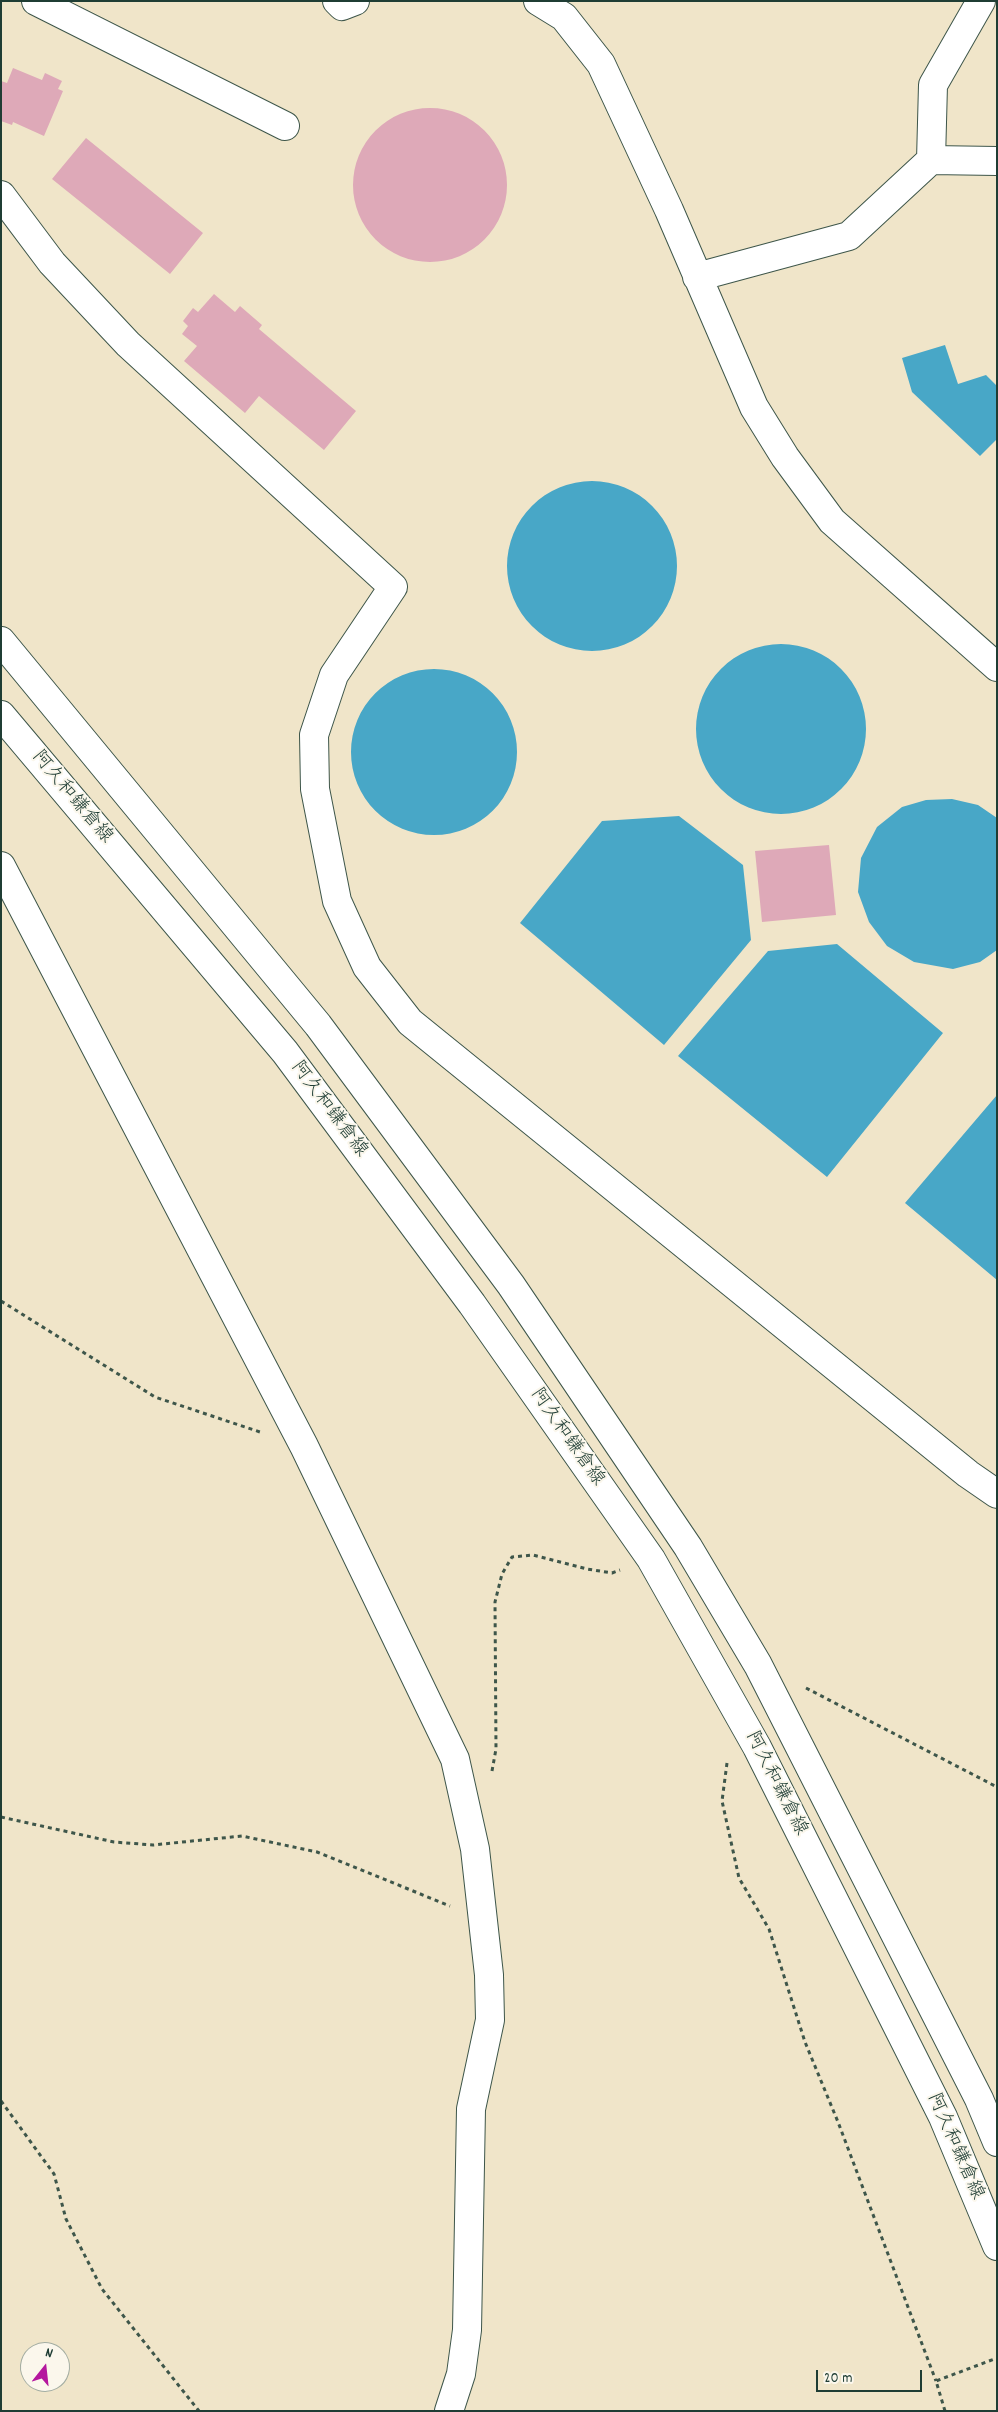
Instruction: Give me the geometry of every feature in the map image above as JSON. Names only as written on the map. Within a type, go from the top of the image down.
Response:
[{"type":"main road","points":[[36,1],[284,126]]},
{"type":"main road","points":[[337,1],[342,6],[355,1]]},
{"type":"main road","points":[[538,1],[564,17],[601,64],[669,210],[754,407],[785,457],[832,521],[997,667]]},
{"type":"main road","points":[[931,160],[933,85],[981,1]]},
{"type":"main road","points":[[697,277],[849,236],[931,160],[997,161]]},
{"type":"main road","points":[[1,195],[52,263],[128,344],[393,587],[334,675],[314,735],[315,789],[337,901],[367,966],[410,1022],[968,1474],[997,1494]]},
{"type":"main road","name":"阿久和鎌倉線","points":[[1,641],[318,1025],[511,1284],[688,1547],[758,1665],[979,2099],[997,2142]]},
{"type":"main road","name":"阿久和鎌倉線","points":[[1,715],[285,1052],[472,1304],[651,1560],[744,1723],[943,2117],[997,2246]]},
{"type":"main road","points":[[1,866],[304,1446],[455,1759],[476,1849],[489,1976],[490,2020],[471,2109],[467,2330],[461,2374],[449,2411]]},
{"type":"path","points":[[1,1301],[155,1397],[304,1446]]},
{"type":"path","points":[[491,1777],[496,1750],[495,1602],[502,1574],[512,1557],[533,1555],[587,1570],[612,1573],[651,1560]]},
{"type":"path","points":[[758,1665],[782,1674],[997,1787]]},
{"type":"path","points":[[744,1723],[726,1766],[722,1801],[740,1878],[769,1929],[805,2042],[838,2122],[936,2381],[945,2411]]},
{"type":"path","points":[[1,1817],[114,1842],[153,1845],[242,1836],[317,1852],[483,1920]]},
{"type":"path","points":[[1,2101],[54,2174],[66,2219],[102,2289],[199,2411]]},
{"type":"path","points":[[936,2381],[997,2358]]},
{"type":"water","points":[[945,345],[958,384],[986,375],[997,386],[997,439],[980,456],[912,392],[902,358]]},
{"type":"water","points":[[592,481],[617,485],[632,491],[646,500],[658,512],[667,526],[673,541],[677,566],[673,591],[667,606],[658,620],[646,632],[632,641],[617,647],[592,651],[567,647],[552,641],[538,632],[526,620],[517,606],[511,591],[507,566],[511,541],[517,526],[526,512],[538,500],[552,491],[567,485]]},
{"type":"water","points":[[789,644],[814,650],[835,663],[847,675],[863,704],[866,729],[865,746],[860,762],[847,783],[835,795],[806,811],[773,814],[748,808],[727,795],[715,783],[699,754],[696,721],[702,696],[715,675],[727,663],[756,647]]},
{"type":"water","points":[[442,669],[458,672],[473,678],[487,687],[499,699],[508,713],[514,728],[517,752],[516,768],[508,791],[499,805],[487,817],[473,826],[458,832],[426,835],[410,832],[395,826],[381,817],[369,805],[360,791],[354,776],[351,744],[354,728],[360,713],[369,699],[381,687],[395,678],[410,672]]},
{"type":"water","points":[[952,799],[978,805],[997,818],[997,950],[980,962],[953,969],[914,962],[887,946],[869,922],[858,892],[861,858],[877,827],[902,807],[926,800]]},
{"type":"water","points":[[679,816],[743,865],[751,940],[664,1045],[520,923],[602,821]]},
{"type":"water","points":[[837,944],[943,1033],[827,1177],[678,1056],[768,951]]},
{"type":"water","points":[[997,1095],[997,1280],[905,1203]]},
{"type":"building","points":[[13,68],[42,80],[45,73],[62,81],[58,89],[63,91],[44,136],[13,122],[12,125],[1,121],[1,81],[7,83]]},
{"type":"building","points":[[430,108],[445,109],[460,114],[485,130],[501,155],[506,170],[506,200],[501,215],[485,240],[460,256],[445,261],[430,262],[415,261],[400,256],[375,240],[359,215],[354,200],[353,185],[354,170],[359,155],[375,130],[400,114],[415,109]]},
{"type":"building","points":[[86,138],[203,233],[170,274],[52,179]]},
{"type":"building","points":[[214,294],[235,312],[240,306],[262,325],[259,329],[356,411],[324,450],[259,396],[245,413],[184,361],[197,346],[182,334],[188,326],[183,321],[193,308],[198,312]]},
{"type":"building","points":[[829,845],[836,915],[762,922],[755,851]]}]
